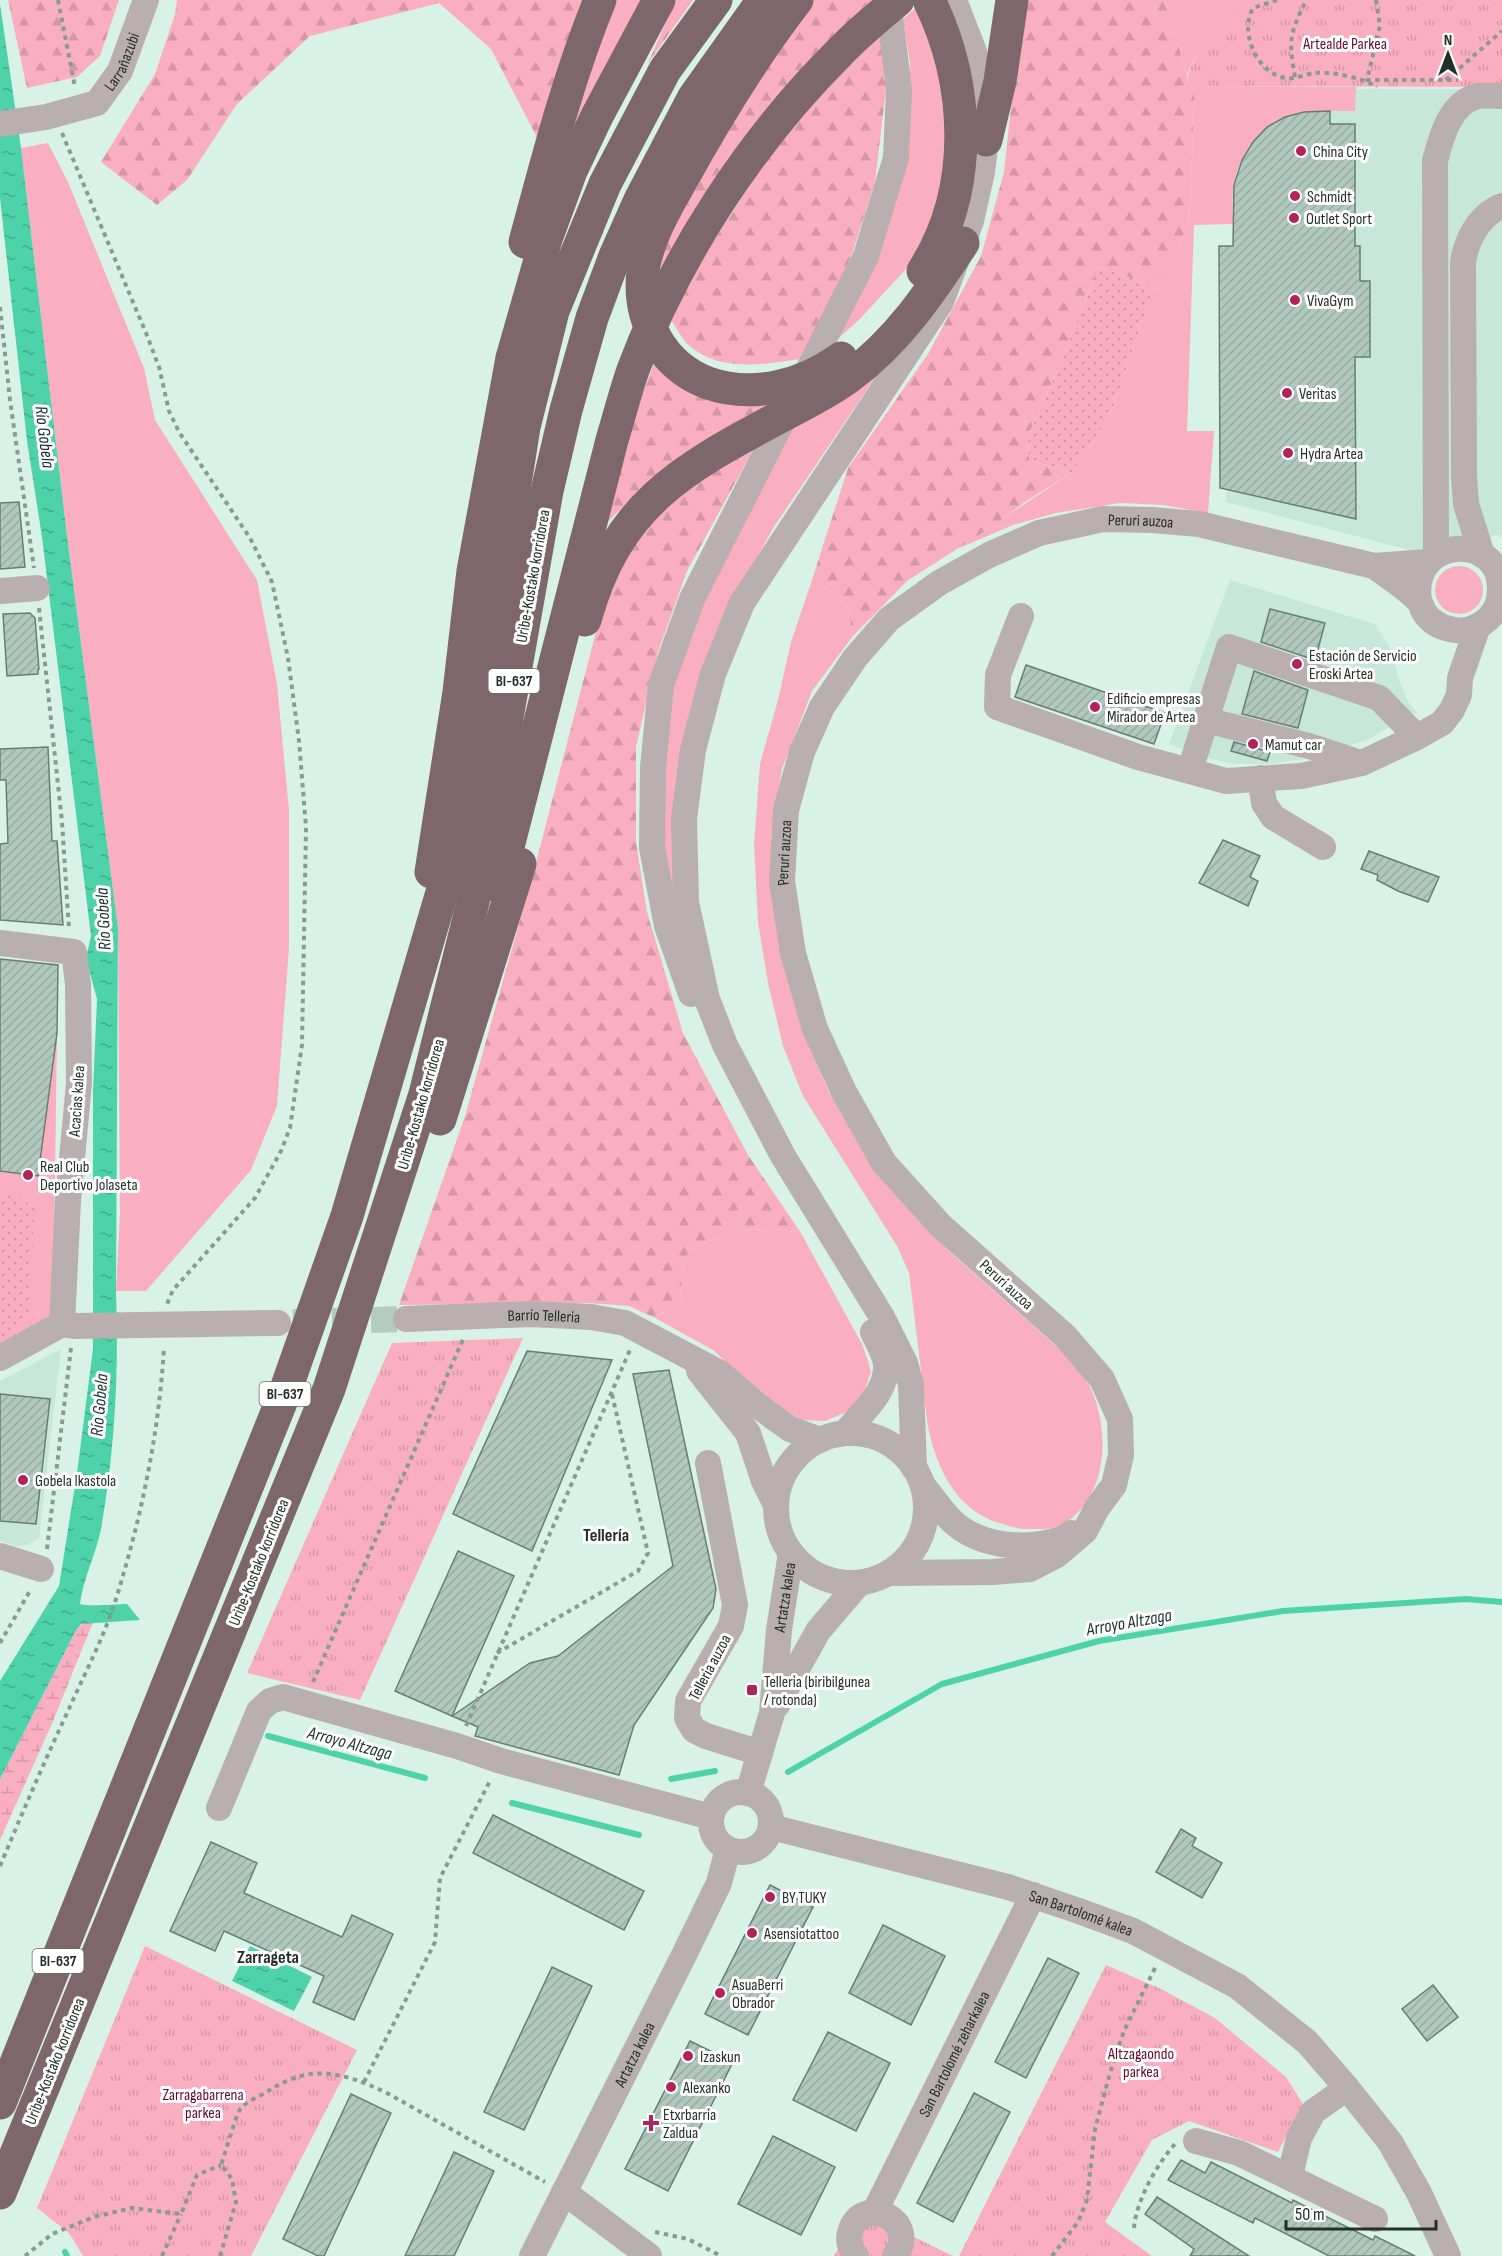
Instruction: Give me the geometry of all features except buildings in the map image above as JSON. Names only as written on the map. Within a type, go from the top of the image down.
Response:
[{"type":"highway","points":[[473,572],[477,466],[494,364],[546,164],[600,0]]},
{"type":"highway","points":[[421,958],[436,832],[459,692],[473,572],[512,358],[546,239],[571,171],[592,125],[659,0]]},
{"type":"highway","name":"Uribe-Kostako korridorea","points":[[116,1819],[289,1381],[347,1216],[460,831],[524,427],[553,310],[605,184],[665,70],[716,0]]},
{"type":"highway","name":"Uribe-Kostako korridorea","points":[[0,2193],[329,1389],[425,1094],[456,978],[489,825],[547,491],[566,410],[592,318],[615,256],[640,200],[689,107],[763,0]]},
{"type":"highway","points":[[797,0],[760,48],[706,135],[669,203],[647,251],[643,271],[646,310],[662,350],[671,361],[691,375],[709,383],[735,389],[777,387],[814,375],[863,343],[889,318],[909,293],[941,237],[958,176],[961,114],[955,72],[946,41],[929,0]]},
{"type":"highway","points":[[415,1198],[496,894],[588,527],[633,370],[669,289],[737,174],[807,86],[841,51],[898,0]]},
{"type":"highway","points":[[986,140],[1000,81],[1012,0]]},
{"type":"highway","points":[[329,1389],[415,1198],[514,888],[589,606],[598,579],[622,535],[639,513],[660,492],[701,460],[824,393],[848,378],[874,357],[898,334],[923,304],[963,243]]},
{"type":"highway","points":[[0,2055],[116,1819]]},
{"type":"highway","name":"BI-637","points":[[0,2103],[116,1819]]},
{"type":"street","name":"Larrañazubi","points":[[0,124],[52,122],[97,103],[120,71],[146,0]]},
{"type":"street","points":[[845,1433],[874,1401],[883,1384],[886,1363],[865,1315],[826,1246],[771,1160],[700,1019],[667,926],[652,848],[653,767],[661,685],[692,599],[866,256],[896,158],[899,88],[888,0]]},
{"type":"street","points":[[954,0],[981,76],[986,140],[975,207],[941,302],[742,603],[713,674],[693,750],[684,819],[686,902],[707,999],[725,1046],[777,1146],[882,1317],[905,1363],[911,1385],[919,1477],[927,1510],[921,1535],[909,1556],[890,1573],[859,1583],[840,1582],[821,1577],[804,1567],[791,1553],[782,1538],[777,1522],[776,1505],[780,1485],[789,1466],[802,1451],[820,1440],[845,1433],[866,1434],[885,1441],[902,1452],[919,1477],[953,1522],[980,1538],[1011,1545],[1039,1545],[1067,1537],[1097,1508]]},
{"type":"street","points":[[1488,623],[1466,630],[1442,627],[1424,612],[1419,601],[1419,580],[1432,559],[1435,161],[1443,131],[1464,102],[1478,96],[1502,96]]},
{"type":"street","points":[[1460,678],[1500,595],[1500,584],[1466,504],[1463,263],[1465,249],[1477,225],[1502,206]]},
{"type":"street","name":"Peruri auzoa","points":[[1097,1508],[1114,1485],[1121,1455],[1120,1419],[1102,1379],[1065,1336],[941,1226],[885,1163],[844,1092],[815,1029],[793,953],[782,881],[786,810],[802,752],[822,707],[855,658],[889,619],[939,583],[989,555],[1038,533],[1103,519],[1152,520],[1199,524],[1374,566],[1432,559]]},
{"type":"street","points":[[1432,559],[1454,548],[1464,548],[1492,563]]},
{"type":"street","name":"Peruri auzoa","points":[[1374,566],[1419,601]]},
{"type":"street","points":[[0,591],[37,588]]},
{"type":"street","points":[[1021,616],[998,675],[997,707],[1138,757],[1226,781],[1301,776],[1362,763],[1442,723],[1452,710],[1459,695],[1460,678],[1442,627]]},
{"type":"street","points":[[1190,770],[1229,647],[1379,698],[1417,737]]},
{"type":"street","points":[[1206,720],[1309,746],[1362,763]]},
{"type":"street","points":[[1260,778],[1264,803],[1274,818],[1323,847]]},
{"type":"street","points":[[0,943],[58,950]]},
{"type":"street","name":"Acacias kalea","points":[[58,950],[74,952],[78,984],[79,1083],[68,1201],[68,1325]]},
{"type":"street","name":"Barrio Telleria","points":[[406,1319],[531,1314],[591,1317],[626,1323],[720,1373],[758,1406],[790,1429],[820,1440]]},
{"type":"street","points":[[0,1358],[68,1325],[278,1323]]},
{"type":"street","points":[[675,1348],[707,1379],[748,1433],[764,1481],[776,1505]]},
{"type":"street","name":"Telleria auzoa","points":[[708,1463],[735,1605],[731,1626],[688,1701],[687,1718],[694,1730],[706,1736],[760,1754]]},
{"type":"street","points":[[890,1573],[993,1572],[1029,1569],[1058,1555],[1085,1532],[1097,1508]]},
{"type":"street","name":"Artatza kalea","points":[[748,1793],[772,1713],[779,1630],[791,1553]]},
{"type":"street","points":[[0,1556],[41,1569]]},
{"type":"street","name":"Artatza kalea","points":[[772,1713],[818,1631],[859,1583]]},
{"type":"street","points":[[219,1808],[259,1711],[270,1701],[283,1697],[457,1746],[501,1761],[711,1817]]},
{"type":"street","points":[[738,1792],[748,1793],[756,1796],[768,1809],[771,1827],[767,1837],[760,1845],[739,1852],[720,1844],[715,1836],[711,1817],[715,1808],[729,1795],[738,1792]]},
{"type":"street","name":"San Bartolomé kalea","points":[[771,1827],[1033,1895],[1133,1931],[1237,1986],[1307,2042],[1390,2142],[1419,2193],[1448,2256]]},
{"type":"street","name":"Artatza kalea","points":[[532,2256],[684,1955],[718,1883],[729,1849]]},
{"type":"street","name":"San Bartolomé zeharkalea","points":[[874,2212],[1033,1895]]},
{"type":"street","points":[[1290,2176],[1299,2138],[1313,2112],[1347,2088]]},
{"type":"street","points":[[1196,2141],[1239,2153],[1374,2219]]},
{"type":"street","points":[[564,2192],[649,2256]]},
{"type":"street","points":[[856,2256],[849,2242],[853,2225],[858,2218],[874,2212],[891,2217],[897,2223],[902,2240],[895,2256]]},
{"type":"path","points":[[58,0],[76,91]]},
{"type":"path","points":[[1277,0],[1253,8],[1247,18],[1251,44],[1258,58],[1274,73],[1288,79],[1317,72],[1367,80],[1468,80]]},
{"type":"path","points":[[1295,76],[1290,49],[1292,32],[1306,0]]},
{"type":"path","points":[[1367,80],[1380,26],[1376,0]]},
{"type":"path","points":[[1446,80],[1502,31]]},
{"type":"path","points":[[1367,80],[1377,87]]},
{"type":"path","points":[[0,1866],[115,1602],[146,1490],[157,1426],[160,1325],[166,1304],[173,1290],[255,1198],[281,1151],[290,1128],[302,1046],[306,927],[306,827],[299,741],[288,658],[272,582],[250,538],[179,432],[169,411],[159,367],[146,333],[52,122]]},
{"type":"path","points":[[0,307],[10,400],[37,588],[62,822],[70,933],[58,950]]},
{"type":"path","points":[[304,1704],[473,1317]]},
{"type":"path","points":[[0,1643],[41,1569],[48,1544],[68,1325]]},
{"type":"path","points":[[457,1746],[639,1330]]},
{"type":"path","points":[[497,1654],[638,1571],[648,1553],[611,1392]]},
{"type":"path","points":[[364,2082],[435,1942],[440,1878],[501,1761]]},
{"type":"path","points":[[1052,2256],[1078,2223],[1087,2200],[1095,2129],[1110,2073],[1124,2031],[1166,1947]]},
{"type":"path","points":[[162,2256],[197,2175],[221,2165],[241,2108],[278,2084],[307,2074],[329,2072],[364,2082],[564,2192]]},
{"type":"path","points":[[1134,2228],[1135,2213],[1145,2190],[1174,2144],[1196,2141]]},
{"type":"path","points":[[220,2256],[236,2202],[232,2179],[221,2165]]},
{"type":"path","points":[[25,2256],[52,2234],[94,2217],[132,2208],[181,2214]]},
{"type":"shaded area","points":[[1304,89],[1502,89],[1502,538],[1500,535],[1413,551],[1226,502],[1233,244],[1255,143]]},
{"type":"shaded area","name":"Estación de Servicio Eroski Artea","points":[[1230,580],[1375,624],[1390,648],[1399,680],[1410,705],[1417,712],[1367,740],[1305,759],[1269,764],[1235,764],[1206,758],[1169,744]]},
{"type":"shaded area","name":"Gobela Ikastola","points":[[61,1349],[39,1538],[27,1545],[15,1546],[0,1541],[0,1381]]},
{"type":"green space","points":[[8,0],[119,0],[100,56],[77,77],[27,88]]},
{"type":"green space","points":[[177,0],[586,0],[542,147],[491,49],[439,3],[310,36],[237,104],[187,180],[157,205],[101,162],[155,74],[175,14]]},
{"type":"green space","points":[[611,0],[643,0],[552,180]]},
{"type":"green space","points":[[676,0],[693,0],[647,65]]},
{"type":"green space","points":[[811,0],[874,0],[663,283],[661,263],[672,219],[718,131]]},
{"type":"green space","points":[[1025,0],[1165,0],[1187,75],[1187,86],[1195,86],[1189,226],[1154,287],[1099,266],[1028,436],[1029,460],[1071,473],[907,581],[853,636],[847,606],[839,595],[810,586],[848,468],[928,354],[981,256],[1004,172]]},
{"type":"green space","points":[[1165,0],[1250,0],[1240,4],[1194,59],[1187,75]]},
{"type":"green space","name":"Artealde Parkea","points":[[1250,0],[1502,0],[1502,87],[1187,86],[1188,75],[1193,63],[1206,42],[1240,4]]},
{"type":"green space","points":[[922,2],[954,119],[938,211],[905,270],[859,320],[834,342],[909,122],[910,63],[903,19]]},
{"type":"green space","points":[[883,33],[886,89],[875,182],[853,251],[838,288],[799,359],[738,364],[709,358],[695,351],[684,340],[671,320],[688,280],[777,144],[834,80]]},
{"type":"green space","points":[[1195,86],[1356,87],[1355,111],[1304,112],[1291,115],[1267,128],[1248,149],[1236,174],[1233,224],[1194,225],[1187,431],[1214,431],[1208,513],[1163,505],[1120,503],[1056,513],[1013,525],[957,549],[1071,473],[1094,442],[1114,405],[1154,287],[1189,226]]},
{"type":"green space","points":[[48,143],[68,182],[144,368],[155,420],[257,580],[277,684],[289,810],[289,948],[277,1106],[251,1170],[146,1291],[116,1291],[120,1213],[118,928],[67,536],[21,148]]},
{"type":"green space","points":[[1099,266],[1154,287],[1114,405],[1094,442],[1071,473],[1029,460],[1028,436]]},
{"type":"green space","points":[[657,355],[778,401],[688,455],[646,486],[608,522],[628,433]]},
{"type":"green space","points":[[877,375],[775,525],[728,609],[676,912],[660,842],[668,690],[705,591],[798,418]]},
{"type":"green space","points":[[758,441],[687,571],[658,652],[636,747],[636,842],[647,912],[683,1033],[748,1155],[801,1233],[774,1229],[738,1230],[690,1248],[683,1265],[680,1302],[655,1318],[629,1306],[589,1303],[399,1305],[465,1116],[534,870],[602,609],[628,549],[655,510]]},
{"type":"green space","points":[[1454,566],[1464,566],[1479,576],[1483,590],[1482,599],[1473,610],[1464,614],[1454,614],[1439,604],[1435,595],[1435,585],[1445,570]]},
{"type":"green space","points":[[810,586],[832,592],[844,600],[853,636],[812,691],[782,769],[771,837],[774,898],[810,1049],[830,1094],[860,1144],[916,1218],[950,1252],[1064,1353],[1089,1384],[1097,1406],[1103,1442],[1098,1478],[1081,1510],[1063,1525],[1053,1528],[1015,1528],[981,1515],[958,1496],[942,1471],[928,1427],[909,1273],[897,1246],[803,1096],[783,1046],[768,983],[758,922],[754,844],[760,764],[791,642]]},
{"type":"green space","name":"Real Club Deportivo Jolaseta","points":[[0,959],[58,965],[53,1317],[0,1345]]},
{"type":"green space","points":[[0,1192],[18,1195],[34,1208],[30,1313],[15,1325],[15,1337],[0,1345]]},
{"type":"green space","points":[[774,1229],[801,1233],[862,1344],[871,1372],[864,1392],[849,1411],[825,1421],[802,1420],[790,1414],[754,1388],[713,1350],[655,1318],[680,1302],[683,1265],[690,1248],[738,1230]]},
{"type":"green space","points":[[523,1338],[360,1700],[247,1673],[392,1343]]},
{"type":"green space","points":[[93,1622],[54,1719],[0,1840],[0,1779],[75,1632],[82,1624]]},
{"type":"green space","name":"Zarragabarrena parkea","points":[[145,1946],[357,2050],[251,2256],[83,2256],[69,2233],[37,2208]]},
{"type":"green space","name":"Altzagaondo parkea","points":[[1106,1965],[1161,1989],[1215,2018],[1286,2077],[1303,2104],[1278,2152],[1189,2121],[1152,2140],[1105,2222],[1152,2256],[959,2256]]},
{"type":"green space","points":[[861,2211],[953,2256],[834,2256]]},
{"type":"water","name":"Río Gobela","points":[[0,4],[21,148],[67,536],[118,928],[115,1410],[110,1470],[101,1529],[80,1604],[127,1604],[140,1620],[81,1624],[0,1779],[0,1681],[59,1586],[93,1349],[93,1091],[97,999],[86,958],[91,936],[42,537],[27,441],[0,198]]},
{"type":"water","points":[[250,1946],[312,1977],[294,2011],[232,1981]]},
{"type":"waterway","name":"Arroyo Altzaga","points":[[788,1772],[942,1684],[1099,1641],[1283,1611],[1466,1599],[1502,1602]]},
{"type":"waterway","name":"Arroyo Altzaga","points":[[268,1736],[425,1778]]},
{"type":"waterway","name":"Arroyo Altzaga","points":[[671,1779],[715,1771]]},
{"type":"waterway","name":"Arroyo Altzaga","points":[[512,1803],[639,1835]]},
{"type":"waterway","points":[[65,2252],[67,2256]]},
{"type":"tunnel","points":[[293,1322],[406,1319]]},
{"type":"place","name":"China City","points":[[1301,151]]},
{"type":"place","name":"Schmidt","points":[[1295,196]]},
{"type":"place","name":"Outlet Sport","points":[[1294,218]]},
{"type":"place","name":"VivaGym","points":[[1295,300]]},
{"type":"place","name":"Veritas","points":[[1287,393]]},
{"type":"place","name":"Hydra Artea","points":[[1288,453]]},
{"type":"place","name":"Estación de Servicio Eroski Artea","points":[[1297,664]]},
{"type":"place","name":"Edificio empresas Mirador de Artea","points":[[1095,707]]},
{"type":"place","name":"Mamut car","points":[[1253,744]]},
{"type":"place","name":"Real Club Deportivo Jolaseta","points":[[28,1175]]},
{"type":"place","name":"Gobela Ikastola","points":[[23,1480]]},
{"type":"place","name":"Telleria (biribilgunea / rotonda)","points":[[752,1690]]},
{"type":"place","name":"BY TUKY","points":[[770,1897]]},
{"type":"place","name":"Asensiotattoo","points":[[752,1933]]},
{"type":"place","name":"AsuaBerri Obrador","points":[[720,1993]]},
{"type":"place","name":"Izaskun","points":[[688,2056]]},
{"type":"place","name":"Alexanko","points":[[671,2087]]},
{"type":"place","name":"Etxrbarria Zaldua","points":[[651,2123]]},
{"type":"district","name":"Tellería","points":[[606,1535]]},
{"type":"district","name":"Zarrageta","points":[[268,1957]]}]
